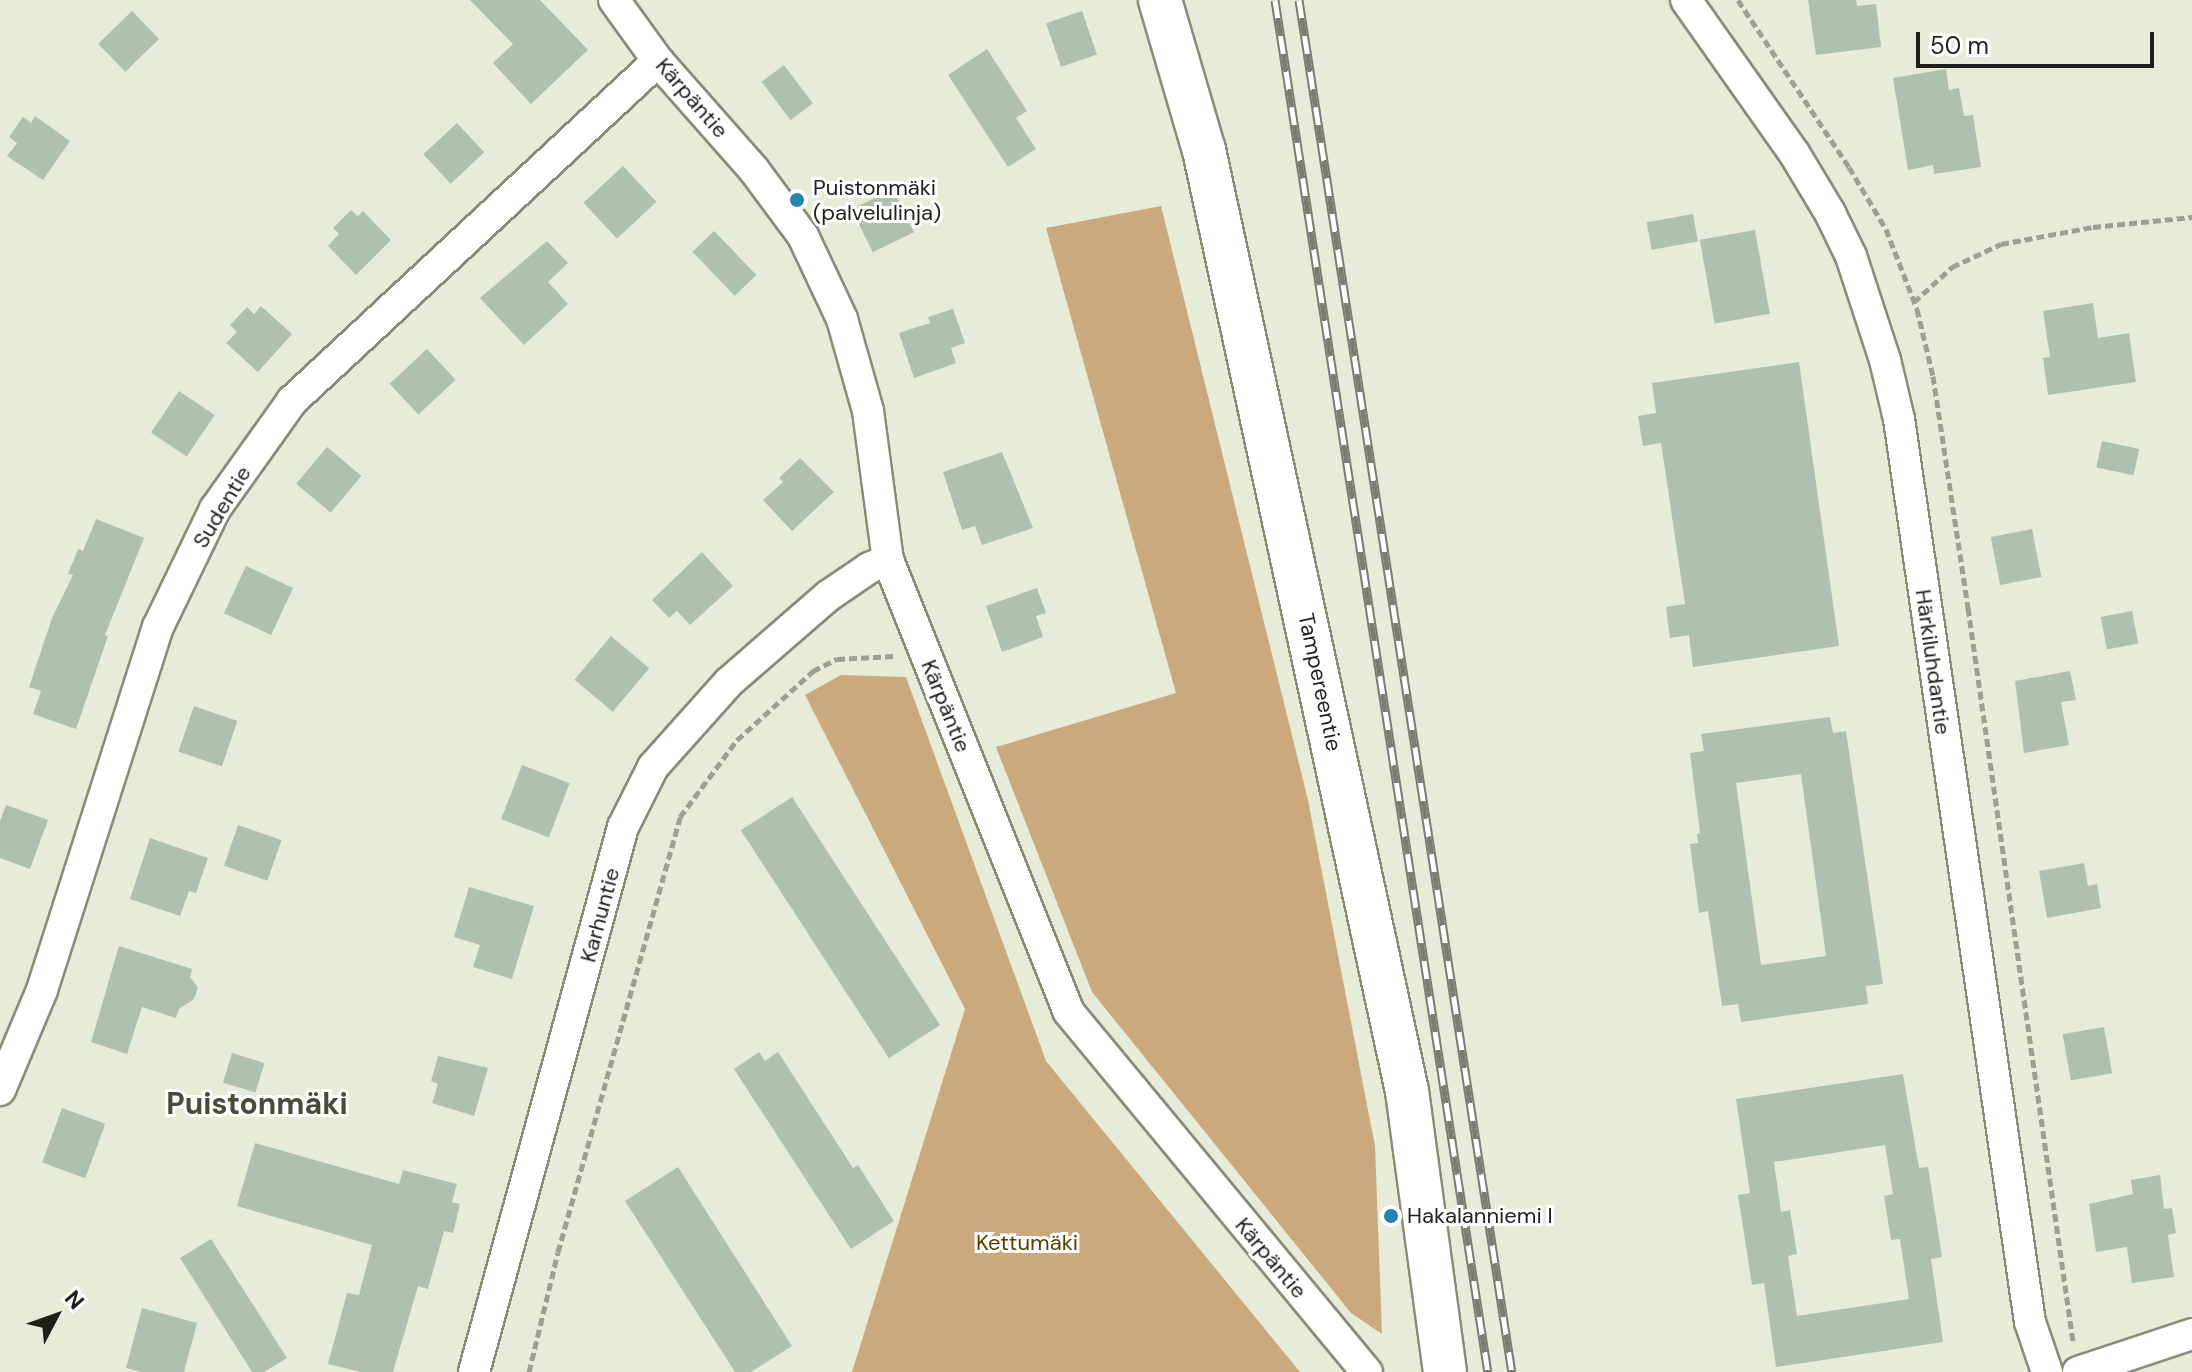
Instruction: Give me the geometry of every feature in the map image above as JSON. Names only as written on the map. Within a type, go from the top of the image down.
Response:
[{"type":"main road","name":"Tampereentie","points":[[1160,0],[1204,150],[1404,1075],[1445,1372]]},
{"type":"street","name":"Kärpäntie","points":[[614,0],[658,61],[754,170],[803,236],[842,319],[868,411],[888,560],[1068,1011],[1367,1372]]},
{"type":"street","name":"Härkiluhdantie","points":[[1686,0],[1794,153],[1830,213],[1851,256],[1885,360],[1899,419],[2030,1322],[2047,1372]]},
{"type":"street","name":"Sudentie","points":[[0,1090],[42,990],[158,627],[215,509],[292,401],[658,61]]},
{"type":"street","name":"Karhuntie","points":[[474,1372],[623,827],[653,767],[729,682],[828,596],[869,568],[888,560]]},
{"type":"street","points":[[2078,1372],[2192,1334]]},
{"type":"path","points":[[1914,302],[1952,267],[2001,244],[2093,227],[2192,217]]},
{"type":"path","points":[[529,1372],[562,1237],[680,817],[737,740],[813,671],[837,659],[905,655],[923,650]]},
{"type":"green space","points":[[1161,206],[1308,800],[1375,1146],[1382,1334],[1351,1313],[1092,992],[996,747],[1176,693],[1046,228]]},
{"type":"green space","name":"Kettumäki","points":[[841,675],[906,677],[1046,1061],[1300,1372],[852,1372],[965,1009],[805,695]]},
{"type":"building","points":[[470,0],[540,0],[588,50],[531,104],[493,63],[513,44]]},
{"type":"building","points":[[1808,0],[1856,0],[1857,6],[1876,4],[1881,47],[1816,55]]},
{"type":"building","points":[[132,11],[159,39],[125,72],[98,44]]},
{"type":"building","points":[[1082,11],[1097,54],[1061,67],[1046,23]]},
{"type":"building","points":[[987,49],[1027,111],[1016,118],[1036,149],[1008,167],[948,75]]},
{"type":"building","points":[[784,65],[813,103],[791,120],[762,82]]},
{"type":"building","points":[[1946,69],[1949,90],[1959,88],[1964,116],[1973,115],[1981,167],[1934,174],[1933,165],[1908,170],[1893,78]]},
{"type":"building","points":[[35,116],[70,141],[43,180],[7,156],[17,143],[9,137],[23,117],[31,123]]},
{"type":"building","points":[[457,123],[484,152],[451,184],[423,154]]},
{"type":"building","points":[[623,166],[656,202],[617,239],[584,203]]},
{"type":"building","points":[[893,189],[914,232],[873,252],[852,209]]},
{"type":"building","points":[[351,210],[358,216],[363,211],[391,240],[356,275],[328,246],[339,234],[333,228]]},
{"type":"building","points":[[1693,214],[1698,242],[1652,250],[1647,222]]},
{"type":"building","points":[[1755,230],[1770,314],[1715,323],[1700,240]]},
{"type":"building","points":[[714,231],[756,275],[735,296],[692,252]]},
{"type":"building","points":[[547,241],[568,263],[548,282],[568,304],[524,345],[480,298]]},
{"type":"building","points":[[2093,303],[2098,338],[2129,333],[2136,382],[2048,395],[2043,358],[2050,357],[2043,311]]},
{"type":"building","points":[[261,306],[292,334],[258,372],[226,343],[237,332],[230,325],[247,307],[254,314]]},
{"type":"building","points":[[953,309],[965,343],[951,348],[956,363],[914,378],[899,333],[930,323],[928,317]]},
{"type":"building","points":[[427,349],[456,380],[418,414],[390,384]]},
{"type":"building","points":[[1799,362],[1839,646],[1693,667],[1689,635],[1670,638],[1666,607],[1685,604],[1661,443],[1643,446],[1638,416],[1656,413],[1652,383]]},
{"type":"building","points":[[179,391],[215,415],[187,456],[151,432]]},
{"type":"building","points":[[2102,441],[2139,449],[2134,475],[2096,467]]},
{"type":"building","points":[[327,447],[361,476],[331,513],[296,484]]},
{"type":"building","points":[[1002,452],[1033,528],[982,545],[975,526],[962,530],[943,472]]},
{"type":"building","points":[[800,458],[834,492],[792,531],[763,500],[783,482],[779,478]]},
{"type":"building","points":[[96,519],[144,538],[105,635],[108,636],[76,729],[33,714],[41,691],[29,687],[52,618],[73,575],[68,574],[78,549],[83,551]]},
{"type":"building","points":[[2032,529],[2041,577],[2000,585],[1991,537]]},
{"type":"building","points":[[702,552],[733,586],[690,625],[677,611],[669,618],[652,600]]},
{"type":"building","points":[[246,566],[293,588],[271,635],[224,613]]},
{"type":"building","points":[[1037,588],[1046,613],[1036,616],[1043,637],[1002,652],[986,606]]},
{"type":"building","points":[[2132,611],[2138,643],[2107,649],[2101,617]]},
{"type":"building","points":[[611,636],[649,668],[613,712],[574,680]]},
{"type":"building","points":[[2070,671],[2076,700],[2061,702],[2069,745],[2024,753],[2015,681]]},
{"type":"building","points":[[194,706],[237,721],[222,766],[178,751]]},
{"type":"building","points":[[1830,717],[1833,733],[1846,731],[1883,984],[1866,986],[1868,1004],[1741,1022],[1738,1004],[1722,1006],[1708,911],[1699,913],[1690,844],[1698,843],[1697,834],[1700,833],[1690,753],[1704,751],[1701,734]],"holes":[[[1801,774],[1826,956],[1761,965],[1736,783]]]},
{"type":"building","points":[[522,765],[570,783],[549,837],[501,819]]},
{"type":"building","points":[[792,797],[940,1025],[889,1058],[741,830]]},
{"type":"building","points":[[6,805],[48,820],[30,869],[0,858],[0,821]]},
{"type":"building","points":[[238,825],[281,840],[267,881],[224,866]]},
{"type":"building","points":[[150,838],[208,858],[196,893],[189,891],[180,916],[130,899]]},
{"type":"building","points":[[2084,863],[2088,886],[2097,884],[2101,908],[2047,918],[2039,871]]},
{"type":"building","points":[[469,887],[534,906],[512,979],[473,967],[480,945],[454,937]]},
{"type":"building","points":[[119,946],[192,969],[190,977],[198,988],[194,999],[179,1009],[176,1018],[142,1007],[127,1054],[91,1042]]},
{"type":"building","points":[[2104,1027],[2112,1073],[2071,1081],[2063,1034]]},
{"type":"building","points":[[759,1052],[765,1061],[778,1052],[853,1168],[858,1165],[894,1221],[851,1249],[734,1069]]},
{"type":"building","points":[[232,1053],[265,1063],[255,1093],[223,1083]]},
{"type":"building","points":[[438,1056],[488,1068],[474,1116],[432,1103],[438,1084],[431,1081]]},
{"type":"building","points":[[1903,1074],[1919,1168],[1928,1167],[1942,1257],[1931,1259],[1943,1342],[1776,1367],[1764,1283],[1752,1285],[1738,1195],[1750,1193],[1736,1099]],"holes":[[[1885,1145],[1893,1194],[1884,1196],[1891,1240],[1900,1239],[1909,1299],[1797,1316],[1788,1256],[1797,1254],[1790,1210],[1781,1212],[1774,1162]]]},
{"type":"building","points":[[62,1108],[105,1124],[85,1178],[42,1163]]},
{"type":"building","points":[[255,1143],[399,1184],[403,1170],[457,1184],[452,1202],[460,1204],[453,1233],[444,1231],[428,1289],[418,1286],[393,1372],[361,1372],[328,1364],[347,1293],[359,1295],[372,1245],[237,1206]]},
{"type":"building","points":[[678,1167],[792,1346],[751,1372],[735,1372],[625,1201]]},
{"type":"building","points":[[2160,1175],[2164,1209],[2172,1208],[2176,1233],[2168,1235],[2174,1277],[2132,1283],[2127,1247],[2096,1252],[2089,1204],[2133,1194],[2131,1180]]},
{"type":"building","points":[[211,1239],[287,1358],[264,1372],[252,1372],[180,1258]]},
{"type":"building","points":[[142,1308],[197,1323],[184,1372],[141,1372],[126,1368]]},
{"type":"railway","points":[[1275,0],[1488,1372]]},
{"type":"railway","points":[[1299,0],[1512,1372]]},
{"type":"place","name":"Puistonmäki (palvelulinja)","points":[[797,200]]},
{"type":"place","name":"Hakalanniemi I","points":[[1391,1216]]},
{"type":"district","name":"Puistonmäki","points":[[257,1104]]}]
